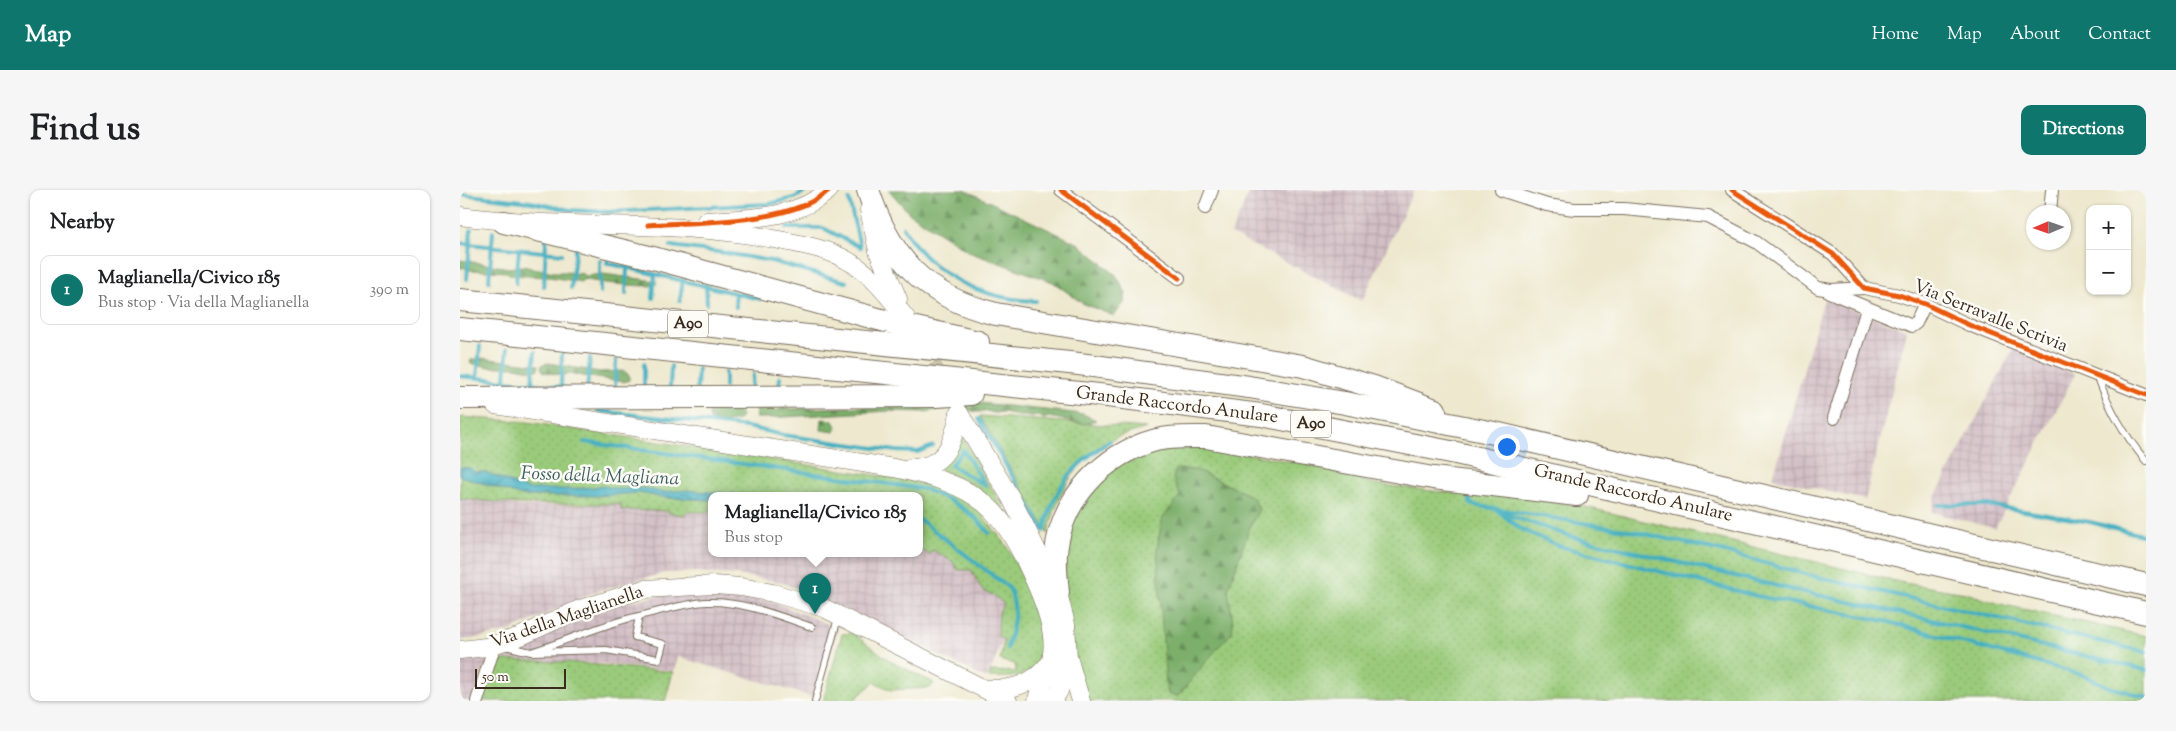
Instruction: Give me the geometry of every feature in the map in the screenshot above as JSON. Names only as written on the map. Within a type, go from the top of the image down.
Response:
[{"type":"highway","points":[[868,190],[882,228],[901,258],[930,286],[959,303],[996,314],[1303,366],[1374,387],[1499,434]]},
{"type":"highway","points":[[504,222],[657,258],[889,322],[1079,364]]},
{"type":"highway","name":"Grande Raccordo Anulare","points":[[460,300],[1079,364],[1249,387],[1345,403],[1499,434],[2146,585]]},
{"type":"highway","name":"Grande Raccordo Anulare","points":[[460,328],[1223,410],[1323,426],[1456,453],[2146,613]]},
{"type":"highway","points":[[460,398],[935,396],[1037,389]]},
{"type":"highway","points":[[1058,593],[1056,570],[1057,544],[1066,515],[1090,478],[1109,462],[1139,445],[1178,436],[1206,437],[1452,481],[1600,497],[1644,497]]},
{"type":"main road","points":[[648,225],[780,214],[807,204],[829,190]]},
{"type":"main road","points":[[460,216],[504,222],[648,225],[721,230],[825,251],[848,261],[865,272],[906,318],[878,251],[872,227],[868,190]]},
{"type":"main road","points":[[460,398],[593,422],[894,468],[941,479],[964,489],[988,506],[1006,525],[1024,557],[1043,602],[1052,642],[1081,701]]},
{"type":"main road","points":[[894,468],[922,468],[941,458],[954,439],[960,414],[1011,498],[1058,593],[1066,624],[1060,658],[1059,691],[1052,701]]},
{"type":"main road","name":"Via della Maglianella","points":[[460,650],[495,644],[522,636],[580,609],[624,594],[666,586],[714,585],[758,590],[806,601],[839,615],[1008,701]]},
{"type":"main road","points":[[983,689],[1004,690],[1018,687],[1036,677],[1060,658]]},
{"type":"main road","points":[[1037,701],[1038,691],[1060,658]]},
{"type":"street","points":[[1061,190],[1180,278]]},
{"type":"street","points":[[1204,208],[1212,190]]},
{"type":"street","points":[[1501,190],[1547,205],[1574,209],[1624,208],[1708,218],[1756,242],[1793,271],[1824,290],[1912,326],[1916,323],[1925,304]]},
{"type":"street","points":[[1732,190],[1833,254],[1864,288]]},
{"type":"street","points":[[2051,205],[2052,190]]},
{"type":"street","name":"Via Serravalle Scrivia","points":[[1824,290],[1864,288],[1899,295],[1925,304],[1969,325],[2097,374],[2146,395]]},
{"type":"street","points":[[1834,418],[1867,308]]},
{"type":"street","points":[[477,701],[495,644]]},
{"type":"lane","points":[[2097,374],[2108,406],[2120,427],[2146,461]]},
{"type":"lane","points":[[531,652],[570,640],[615,621],[706,602],[759,609],[812,627]]},
{"type":"lane","points":[[815,701],[839,615]]},
{"type":"lane","points":[[495,644],[531,652],[606,650],[659,659],[663,644],[635,637],[639,616]]},
{"type":"shaded area","points":[[1250,190],[1414,190],[1362,301],[1231,234]]},
{"type":"shaded area","points":[[1824,299],[1907,330],[1865,500],[1773,478]]},
{"type":"shaded area","points":[[2014,347],[2075,374],[1995,528],[1931,512],[1936,495]]},
{"type":"shaded area","points":[[460,497],[521,506],[623,504],[708,508],[708,557],[923,557],[923,541],[1002,590],[1009,603],[1006,633],[987,679],[858,615],[781,582],[738,575],[697,572],[664,573],[597,591],[509,631],[460,640]]},
{"type":"shaded area","points":[[666,594],[735,594],[775,603],[838,628],[816,698],[678,657],[674,671],[597,663],[503,659],[508,647],[626,602]]},
{"type":"shaded area","points":[[460,654],[490,656],[471,701],[460,701]]},
{"type":"green space","points":[[889,190],[965,190],[1079,244],[1116,275],[1126,293],[1124,303],[1114,316],[1082,303],[1053,282],[971,253],[909,213]]},
{"type":"green space","points":[[460,260],[509,268],[522,266],[554,272],[575,274],[579,272],[586,276],[603,274],[656,281],[656,285],[622,285],[585,279],[580,282],[549,277],[510,275],[507,272],[469,270],[463,267],[460,269]]},
{"type":"green space","points":[[481,358],[539,365],[536,371],[515,367],[489,367],[470,363],[471,360]]},
{"type":"green space","points":[[548,363],[599,372],[624,371],[630,376],[629,380],[624,382],[570,374],[560,375],[544,372],[541,368],[542,365]]},
{"type":"green space","points":[[980,403],[1083,414],[1096,420],[1085,424],[1049,417],[1044,419],[1039,416],[1019,416],[1004,412],[979,412],[953,408],[924,412],[889,411],[756,418],[756,409],[776,411],[784,407],[791,409]]},
{"type":"green space","points":[[724,410],[740,412],[742,416],[739,420],[720,423],[710,420],[709,412]]},
{"type":"green space","points":[[980,416],[1147,428],[1121,436],[1104,445],[1080,465],[1071,477],[1057,504],[1048,534]]},
{"type":"green space","points":[[460,417],[527,422],[907,480],[928,485],[965,502],[983,514],[984,518],[1004,542],[1018,568],[1033,605],[1039,625],[1040,657],[1034,668],[1024,674],[1013,677],[989,677],[991,671],[1016,672],[1015,664],[1000,660],[1004,640],[998,637],[999,612],[1004,604],[993,595],[982,590],[971,570],[958,570],[953,562],[933,550],[929,554],[923,551],[923,492],[708,492],[708,512],[686,512],[685,515],[669,513],[669,511],[621,510],[621,504],[521,504],[462,499],[460,501]]},
{"type":"green space","points":[[822,419],[832,420],[837,427],[834,432],[821,430]]},
{"type":"green space","points":[[962,434],[1006,513],[975,486],[938,468]]},
{"type":"green space","points":[[1208,447],[1306,464],[1375,484],[1441,492],[1517,496],[1577,505],[1904,583],[1966,593],[2000,604],[2146,636],[2146,701],[1089,701],[1080,687],[1064,594],[1066,532],[1106,471],[1143,450]]},
{"type":"green space","points":[[1176,469],[1197,470],[1253,497],[1259,509],[1249,529],[1228,590],[1233,623],[1232,633],[1178,696],[1168,694],[1166,686],[1157,548],[1162,519],[1180,496],[1173,478]]},
{"type":"green space","points":[[852,633],[892,662],[934,683],[930,688],[891,690],[874,682],[853,701],[823,701],[842,634]]},
{"type":"green space","points":[[501,660],[566,662],[673,672],[665,701],[481,701],[489,664]]},
{"type":"water","points":[[460,467],[471,468],[475,472],[485,472],[528,489],[572,489],[604,486],[619,489],[644,488],[661,492],[687,490],[709,492],[708,500],[667,498],[639,493],[597,496],[522,496],[460,476]]},
{"type":"waterway","points":[[460,194],[531,202],[570,210],[608,212],[769,204],[794,198],[808,190]]},
{"type":"waterway","points":[[849,200],[860,246]]},
{"type":"waterway","points":[[903,227],[927,259],[959,281],[996,295],[1036,301]]},
{"type":"waterway","points":[[787,228],[823,228],[860,247]]},
{"type":"waterway","points":[[467,279],[471,230]]},
{"type":"waterway","points":[[489,281],[493,232]]},
{"type":"waterway","points":[[544,286],[546,240]]},
{"type":"waterway","points":[[460,243],[562,254]]},
{"type":"waterway","points":[[671,246],[771,261],[846,282]]},
{"type":"waterway","points":[[571,288],[576,247]]},
{"type":"waterway","points":[[516,283],[519,249]]},
{"type":"waterway","points":[[610,255],[607,263],[760,299]]},
{"type":"waterway","points":[[600,261],[600,292]]},
{"type":"waterway","points":[[626,294],[627,267]]},
{"type":"waterway","points":[[653,298],[655,274]]},
{"type":"waterway","points":[[680,301],[683,279]]},
{"type":"waterway","points":[[706,285],[707,304]]},
{"type":"waterway","points":[[735,293],[736,307]]},
{"type":"waterway","points":[[477,378],[480,346]]},
{"type":"waterway","points":[[505,381],[507,349]]},
{"type":"waterway","points":[[532,384],[535,352]]},
{"type":"waterway","points":[[561,387],[562,354]]},
{"type":"waterway","points":[[587,389],[590,358]]},
{"type":"waterway","points":[[615,389],[616,360]]},
{"type":"waterway","points":[[644,364],[644,389]]},
{"type":"waterway","points":[[670,389],[671,366]]},
{"type":"waterway","points":[[697,388],[698,369]]},
{"type":"waterway","points":[[725,372],[725,387]]},
{"type":"waterway","points":[[751,387],[753,375]]},
{"type":"waterway","points":[[460,376],[562,387]]},
{"type":"waterway","points":[[779,387],[780,377]]},
{"type":"waterway","points":[[598,411],[747,427],[783,435],[896,451],[918,452],[933,446]]},
{"type":"waterway","points":[[979,419],[1044,531],[1053,501],[1066,478],[1085,459],[1110,441]]},
{"type":"waterway","points":[[584,442],[924,489],[960,506],[989,533]]},
{"type":"waterway","points":[[963,450],[986,486],[951,465],[963,450]]},
{"type":"waterway","points":[[1470,497],[1470,503],[1473,505],[1632,531],[1721,551],[1809,575],[2146,652]]},
{"type":"waterway","points":[[1938,505],[1988,505],[2090,522],[2146,536]]},
{"type":"waterway","points":[[1498,511],[1519,528],[1559,546],[1757,596],[1885,621],[2083,675],[2109,687],[2146,697]]},
{"type":"waterway","points":[[1504,511],[1511,516],[1573,537],[1781,587],[2146,670]]},
{"type":"waterway","name":"Fosso della Magliana","points":[[923,522],[1009,588],[1014,603],[1014,610],[1013,626],[1007,648]]},
{"type":"tunnel","points":[[918,340],[945,387]]},
{"type":"cycle path","points":[[648,225],[743,219],[768,215],[792,210],[812,201],[829,190]]},
{"type":"cycle path","points":[[1061,190],[1179,278]]},
{"type":"cycle path","points":[[1732,190],[1833,254],[1864,288],[1899,295],[1925,304],[1969,325],[2146,395]]},
{"type":"place","name":"Maglianella/Civico 185","points":[[815,614]]}]
